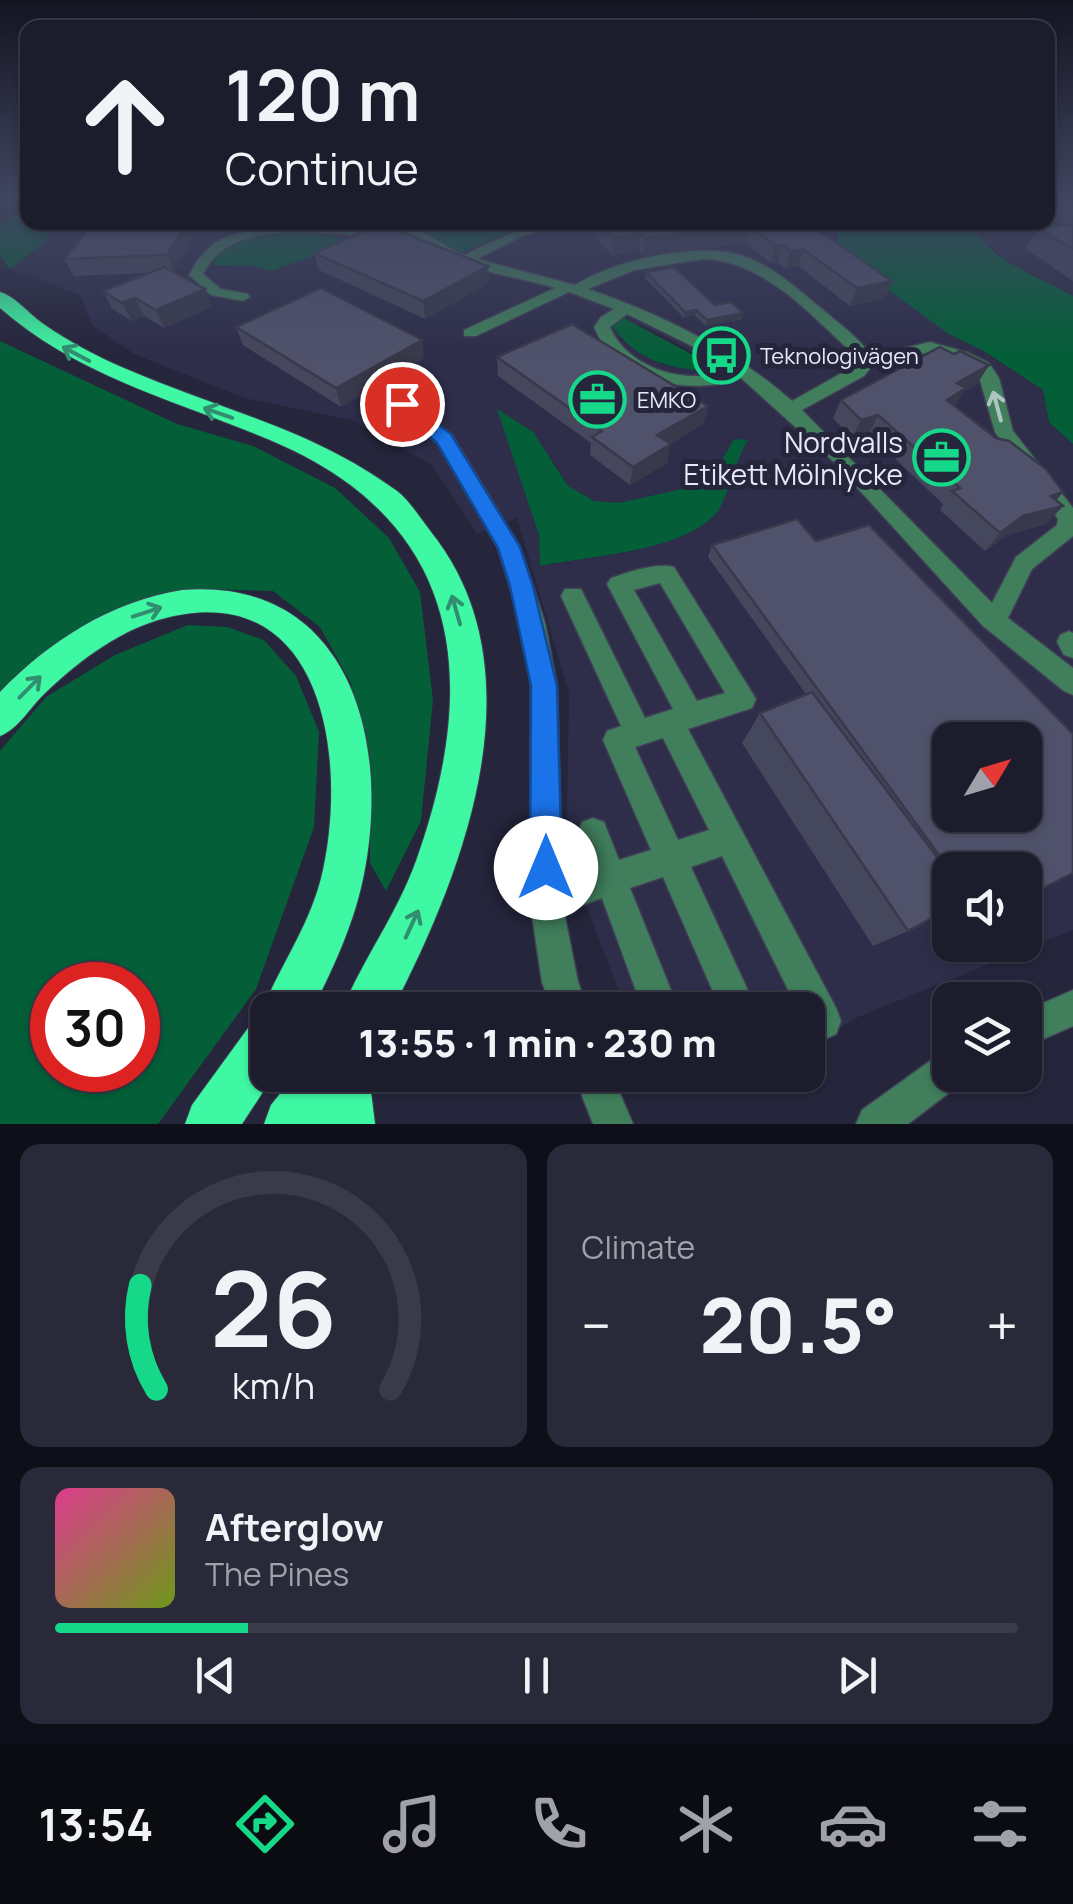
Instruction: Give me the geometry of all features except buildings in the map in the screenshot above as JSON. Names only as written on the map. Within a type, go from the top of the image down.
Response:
[{"type":"highway","points":[[0,298],[44,336],[73,354],[162,394],[288,438],[354,472],[406,513],[442,570],[457,608],[467,654],[470,707],[464,763],[426,895],[377,992]]},
{"type":"highway","points":[[0,719],[35,681],[76,648],[148,610],[226,602],[275,617],[293,629],[308,645],[335,692],[344,720],[351,794],[343,872],[323,934],[295,992]]},
{"type":"highway","points":[[211,1124],[250,1067]]},
{"type":"highway","points":[[290,1124],[314,1092]]},
{"type":"highway","points":[[346,1092],[350,1124]]},
{"type":"street","points":[[217,250],[197,269],[196,276],[207,288],[243,297]]},
{"type":"street","points":[[443,250],[627,308],[683,334],[743,371],[792,408],[992,619],[1073,683]]},
{"type":"street","points":[[468,260],[486,250]]},
{"type":"street","points":[[470,333],[612,269],[700,257],[742,259],[854,346],[864,361]]},
{"type":"street","points":[[627,308],[606,320],[602,327],[604,337],[612,347],[648,370],[690,382],[710,382],[743,371]]},
{"type":"street","points":[[864,361],[881,362],[930,347],[963,356],[982,367],[990,378],[1004,432],[1069,518],[1066,530],[1035,551],[1015,574],[1002,612],[992,619]]},
{"type":"street","points":[[792,408],[858,372],[864,361]]},
{"type":"street","points":[[402,404],[444,439],[509,547],[533,624],[544,686],[546,902],[564,992]]},
{"type":"street","points":[[731,992],[618,740],[680,719],[743,699],[666,573],[620,584],[680,719],[729,838],[809,992]]},
{"type":"street","points":[[573,596],[638,733]]},
{"type":"street","points":[[593,833],[654,992]]},
{"type":"street","points":[[546,902],[729,838]]},
{"type":"street","points":[[1042,1022],[1073,1008]]},
{"type":"street","points":[[876,1124],[932,1082]]},
{"type":"street","points":[[601,1092],[613,1124]]},
{"type":"shaded area","points":[[34,250],[247,250],[213,261],[214,265],[254,266],[271,271],[327,250],[840,250],[841,255],[949,334],[982,350],[1043,390],[1049,422],[1073,444],[1073,930],[1042,943],[1042,852],[932,852],[932,962],[994,962],[944,982],[932,982],[932,987],[858,1017],[825,1036],[825,992],[619,992],[586,905],[567,822],[569,693],[517,518],[477,534],[432,465],[351,420],[244,398],[134,354],[92,325],[80,295],[10,269]],"holes":[[[639,324],[719,370],[664,365],[623,341],[612,325]],[[498,410],[550,457],[568,486],[594,501],[619,503],[682,489],[718,467],[734,439],[736,459],[717,511],[636,551],[540,566],[539,535]]]},
{"type":"shaded area","points":[[995,250],[1073,250],[1073,296]]},
{"type":"green space","points":[[0,250],[34,250],[10,269]]},
{"type":"green space","points":[[223,250],[329,250],[271,271],[254,266],[214,265]]},
{"type":"green space","points":[[839,250],[993,250],[1073,296],[1073,444],[1049,422],[1043,390],[982,350],[949,334],[840,255]]},
{"type":"green space","points":[[622,317],[721,370],[675,367],[646,356],[621,338],[612,325]]},
{"type":"green space","points":[[0,341],[177,424],[253,446],[335,488],[389,538],[420,592],[433,700],[421,821],[386,891],[370,863],[369,782],[351,683],[320,627],[273,591],[209,589],[139,603],[0,694]]},
{"type":"green space","points":[[497,409],[533,432],[568,486],[594,501],[619,503],[682,489],[718,467],[734,439],[748,440],[721,506],[702,525],[659,544],[540,566],[539,535]]},
{"type":"green space","points":[[188,625],[227,627],[264,640],[296,676],[319,732],[314,827],[256,989],[250,992],[250,997],[158,1124],[0,1124],[0,751],[46,697],[115,655]]},
{"type":"place","name":"Teknologivägen","points":[[721,356]]},
{"type":"place","name":"EMKO","points":[[598,400]]},
{"type":"place","name":"Nordvalls Etikett Mölnlycke","points":[[942,458]]},
{"type":"route","points":[[402,404],[444,439],[509,547],[522,586],[544,686],[546,868]]}]
